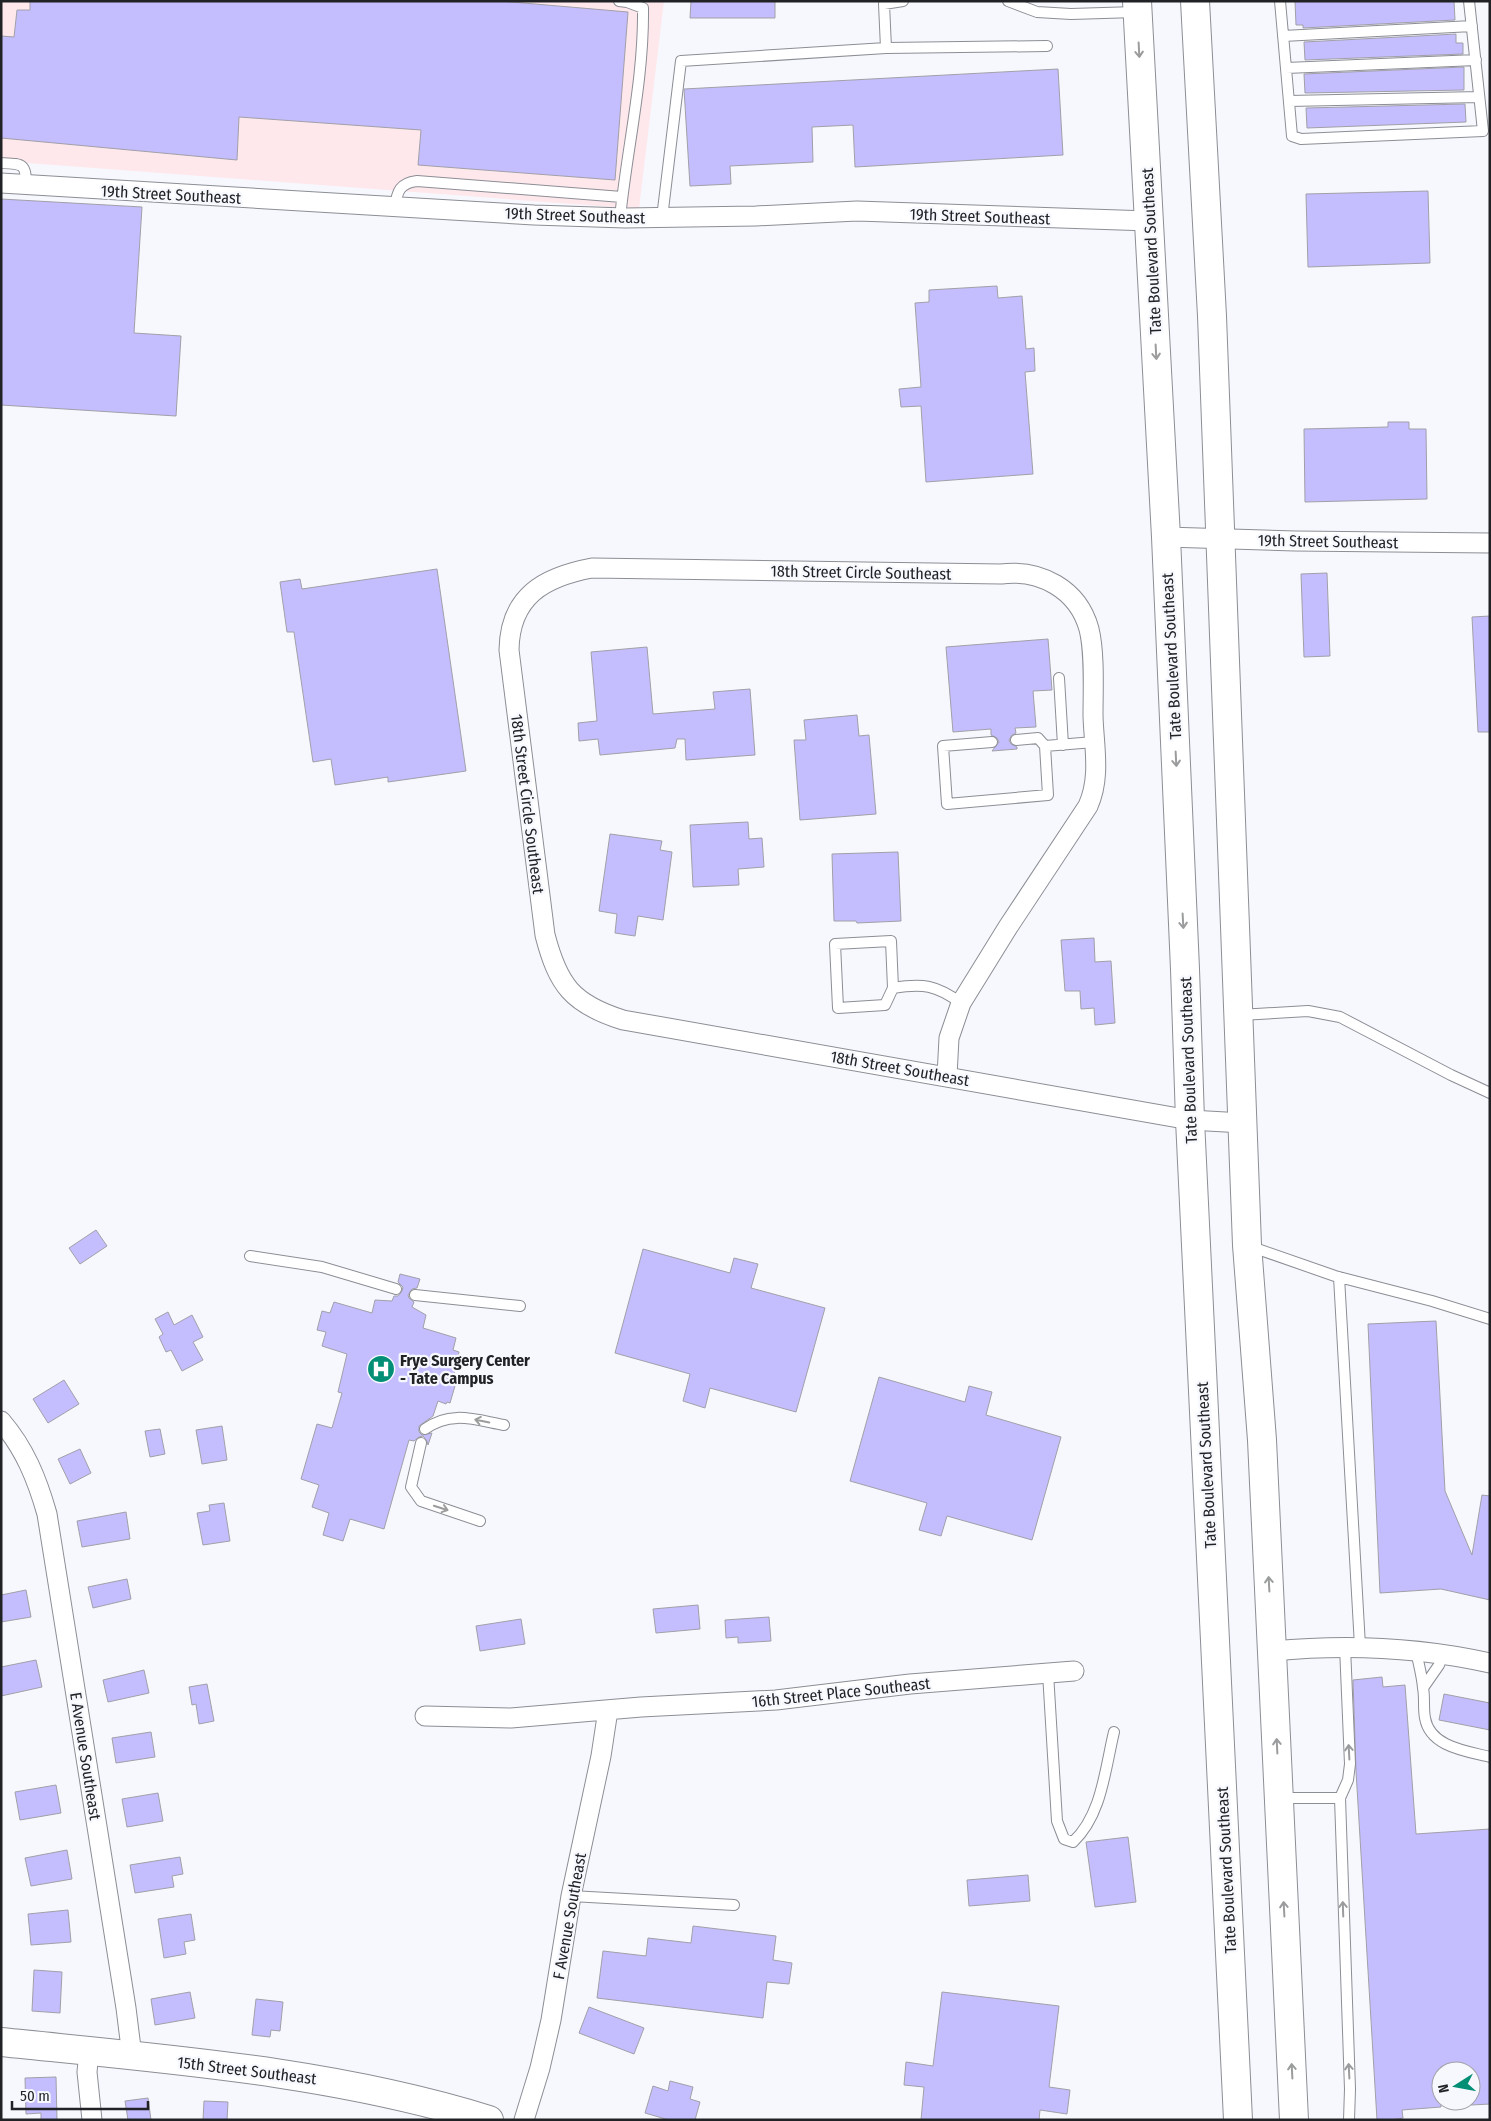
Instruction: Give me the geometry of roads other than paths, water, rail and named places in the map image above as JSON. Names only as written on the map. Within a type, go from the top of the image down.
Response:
[{"type":"main road","points":[[1195,1],[1212,316],[1247,1245],[1262,1440],[1294,2120]]},
{"type":"main road","name":"Tate Boulevard Southeast","points":[[1137,7],[1166,537],[1190,1120],[1238,2120]]},
{"type":"main road","name":"15th Street Southeast","points":[[1,2042],[254,2070],[339,2083],[421,2101],[490,2120]]},
{"type":"street","name":"19th Street Southeast","points":[[1,183],[534,215],[620,218],[857,212],[1150,221]]},
{"type":"street","name":"19th Street Southeast","points":[[1166,537],[1295,541],[1490,543]]},
{"type":"street","name":"18th Street Circle Southeast","points":[[566,986],[558,977],[551,960],[545,935],[509,650],[510,636],[515,617],[525,599],[536,588],[566,572],[592,568],[1012,573],[1035,575],[1056,584],[1066,591],[1077,604],[1085,619],[1091,641],[1096,784],[1088,806],[1008,927],[961,1003],[949,1038],[947,1076]]},
{"type":"street","name":"18th Street Southeast","points":[[566,986],[592,1007],[623,1020],[1190,1120],[1243,1123]]},
{"type":"street","name":"E Avenue Southeast","points":[[1,1421],[14,1436],[27,1458],[39,1487],[46,1514],[126,2008],[132,2056]]},
{"type":"street","points":[[1273,1651],[1314,1647],[1416,1650],[1490,1663]]},
{"type":"street","name":"16th Street Place Southeast","points":[[425,1716],[511,1718],[641,1706],[776,1700],[910,1684],[1074,1671]]},
{"type":"street","name":"F Avenue Southeast","points":[[524,2120],[540,2068],[551,2020],[571,1896],[608,1710]]},
{"type":"street","points":[[88,2051],[87,2072],[92,2120]]},
{"type":"lane","points":[[619,1],[643,8],[644,29],[636,105],[620,218]]},
{"type":"lane","points":[[886,48],[881,3],[902,1]]},
{"type":"lane","points":[[1008,1],[1037,12],[1071,14],[1137,7]]},
{"type":"lane","points":[[1280,1],[1292,136],[1301,139],[1483,131],[1469,1]]},
{"type":"lane","points":[[1283,36],[1472,26]]},
{"type":"lane","points":[[662,218],[681,61],[886,48],[1047,46]]},
{"type":"lane","points":[[1286,68],[1476,60]]},
{"type":"lane","points":[[1289,101],[1480,98]]},
{"type":"lane","points":[[1,163],[20,164],[26,171],[26,186]]},
{"type":"lane","points":[[395,207],[400,188],[405,184],[417,181],[573,192],[622,198]]},
{"type":"lane","points":[[1059,678],[1063,745]]},
{"type":"lane","points":[[992,742],[943,746],[947,804],[1048,795],[1045,746],[1038,738],[1016,740]]},
{"type":"lane","points":[[1045,746],[1094,742]]},
{"type":"lane","points":[[890,941],[893,988],[885,1005],[838,1008],[835,944],[890,941]]},
{"type":"lane","points":[[893,988],[920,986],[938,988],[961,1003]]},
{"type":"lane","points":[[1239,1015],[1308,1011],[1340,1017],[1451,1075],[1490,1093]]},
{"type":"lane","points":[[1247,1245],[1339,1277],[1432,1300],[1490,1319]]},
{"type":"lane","points":[[250,1256],[322,1267],[396,1290]]},
{"type":"lane","points":[[1339,1277],[1353,1647],[1350,1764],[1348,1780],[1340,1798],[1350,2088],[1349,2120]]},
{"type":"lane","points":[[416,1295],[520,1306]]},
{"type":"lane","points":[[425,1429],[437,1421],[460,1417],[504,1425]]},
{"type":"lane","points":[[421,1443],[411,1487],[420,1501],[480,1521]]},
{"type":"lane","points":[[1416,1650],[1424,1688],[1424,1708],[1428,1731],[1437,1740],[1450,1746],[1490,1757]]},
{"type":"lane","points":[[1424,1688],[1439,1665],[1443,1654]]},
{"type":"lane","points":[[1048,1673],[1057,1821],[1064,1839],[1073,1842],[1082,1834],[1096,1808],[1114,1732]]},
{"type":"lane","points":[[1280,1798],[1340,1798]]},
{"type":"lane","points":[[571,1896],[734,1905]]},
{"type":"place","name":"Frye Surgery Center - Tate Campus","points":[[381,1369]]}]
